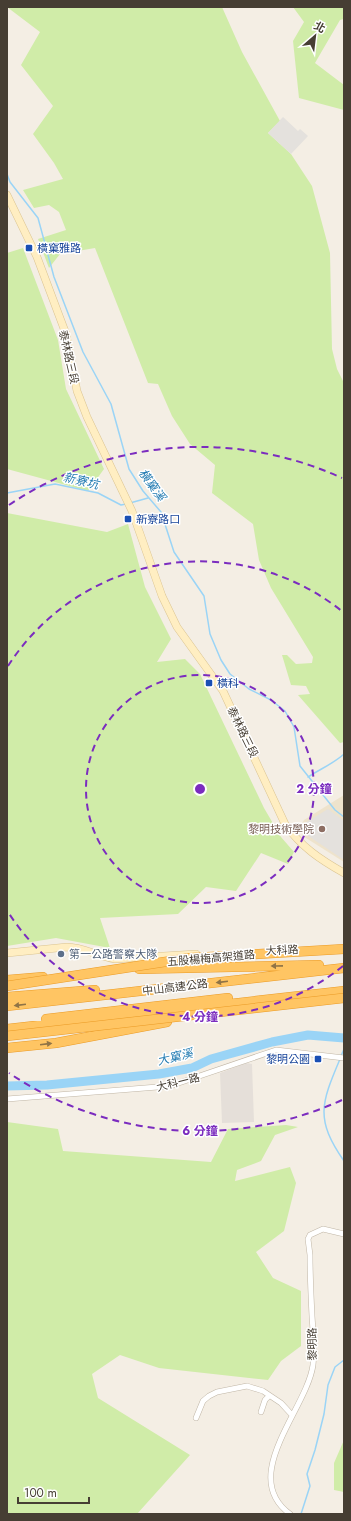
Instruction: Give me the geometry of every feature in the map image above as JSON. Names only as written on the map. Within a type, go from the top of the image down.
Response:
[{"type":"highway","name":"五股楊梅高架道路","points":[[7,986],[203,957],[344,948]]},
{"type":"highway","points":[[7,980],[117,969],[344,966]]},
{"type":"highway","name":"中山高速公路","points":[[7,1006],[344,966]]},
{"type":"highway","name":"中山高速公路","points":[[7,1023],[344,985]]},
{"type":"highway","points":[[7,996],[96,990],[156,989]]},
{"type":"highway","points":[[7,1029],[344,991]]},
{"type":"highway","points":[[7,1036],[344,998]]},
{"type":"highway","points":[[7,1048],[56,1043],[272,999]]},
{"type":"main road","name":"泰林路三段","points":[[7,195],[37,257],[66,334],[77,391],[87,417],[131,510],[162,596],[176,627],[223,691],[285,824],[296,839],[311,853],[344,873]]},
{"type":"main road","name":"大科路","points":[[7,953],[75,947],[115,960],[163,955],[344,948]]},
{"type":"street","name":"大科一路","points":[[7,1099],[170,1086],[276,1050],[341,1058]]},
{"type":"street","name":"黎明路","points":[[290,1514],[274,1496],[270,1481],[273,1460],[292,1415],[308,1383],[313,1363],[310,1255],[308,1239],[310,1235],[318,1230],[344,1234]]},
{"type":"street","points":[[196,1418],[203,1401],[217,1392],[247,1386],[263,1390],[269,1396],[281,1403],[292,1415]]},
{"type":"street","points":[[261,1412],[265,1400],[269,1396]]},
{"type":"shaded area","points":[[283,117],[298,131],[300,129],[308,136],[291,154],[268,133]]},
{"type":"shaded area","name":"黎明技術學院","points":[[344,795],[344,862],[302,835],[300,827],[304,820]]},
{"type":"shaded area","name":"黎明技術學院","points":[[328,809],[344,821],[344,860],[304,833],[303,828],[305,823]]},
{"type":"shaded area","points":[[246,1063],[252,1064],[254,1122],[222,1123],[220,1073]]},
{"type":"green space","points":[[7,7],[222,7],[242,52],[280,121],[268,133],[291,154],[312,186],[330,253],[332,349],[337,369],[344,383],[344,742],[340,743],[298,695],[310,694],[306,686],[291,685],[282,655],[287,655],[296,664],[312,663],[313,657],[271,588],[259,560],[253,524],[212,493],[215,465],[190,444],[172,416],[158,384],[148,383],[95,248],[60,254],[49,268],[38,239],[66,230],[59,212],[49,205],[34,208],[23,190],[63,179],[54,163],[33,134],[53,106],[21,65],[40,32]]},
{"type":"green space","points":[[293,7],[344,7],[344,19],[340,20],[315,63],[344,85],[344,110],[299,98],[293,41],[304,22]]},
{"type":"green space","points":[[23,248],[58,340],[66,389],[104,469],[88,491],[7,469],[7,253]]},
{"type":"green space","points":[[7,513],[107,532],[128,524],[145,587],[171,639],[157,662],[185,659],[200,674],[264,808],[281,837],[294,852],[288,864],[261,853],[236,891],[206,887],[178,914],[100,918],[110,948],[56,938],[7,946]]},
{"type":"green space","points":[[7,1122],[58,1129],[63,1151],[211,1162],[228,1129],[286,1125],[298,1127],[275,1135],[261,1161],[237,1170],[235,1181],[290,1167],[296,1183],[284,1231],[256,1252],[273,1278],[301,1291],[301,1346],[281,1361],[268,1380],[159,1368],[120,1355],[92,1374],[98,1398],[190,1455],[137,1514],[7,1514]]},
{"type":"green space","points":[[344,1440],[344,1492],[334,1490],[334,1463]]},
{"type":"waterway","name":"橫窠溪","points":[[7,174],[10,182],[38,218],[54,277],[83,352],[111,404],[129,469],[143,491],[161,512],[174,552],[204,596],[210,634],[221,660],[230,674],[249,689],[271,700],[285,711],[294,727],[300,766],[335,810],[344,817]]},
{"type":"waterway","name":"新寮坑","points":[[7,493],[55,484],[98,493],[121,505],[126,504]]},
{"type":"waterway","name":"新寮坑","points":[[130,503],[148,498]]},
{"type":"waterway","points":[[308,777],[331,764],[344,754]]},
{"type":"waterway","name":"大窠溪","points":[[7,1086],[47,1085],[159,1074],[192,1068],[211,1059],[272,1042],[308,1035],[344,1038]]},
{"type":"waterway","points":[[341,1056],[344,1049]]},
{"type":"waterway","points":[[340,1059],[325,1100],[324,1111],[328,1134],[344,1161]]},
{"type":"waterway","points":[[301,1514],[310,1486],[307,1474],[324,1414],[328,1385],[335,1367],[344,1360]]},
{"type":"place","name":"橫窠雅路","points":[[29,248]]},
{"type":"place","name":"新寮路口","points":[[128,519]]},
{"type":"place","name":"橫科","points":[[209,683]]},
{"type":"place","name":"黎明技術學院","points":[[322,829]]},
{"type":"place","name":"第一公路警察大隊","points":[[61,954]]},
{"type":"place","name":"黎明公園","points":[[318,1059]]}]
